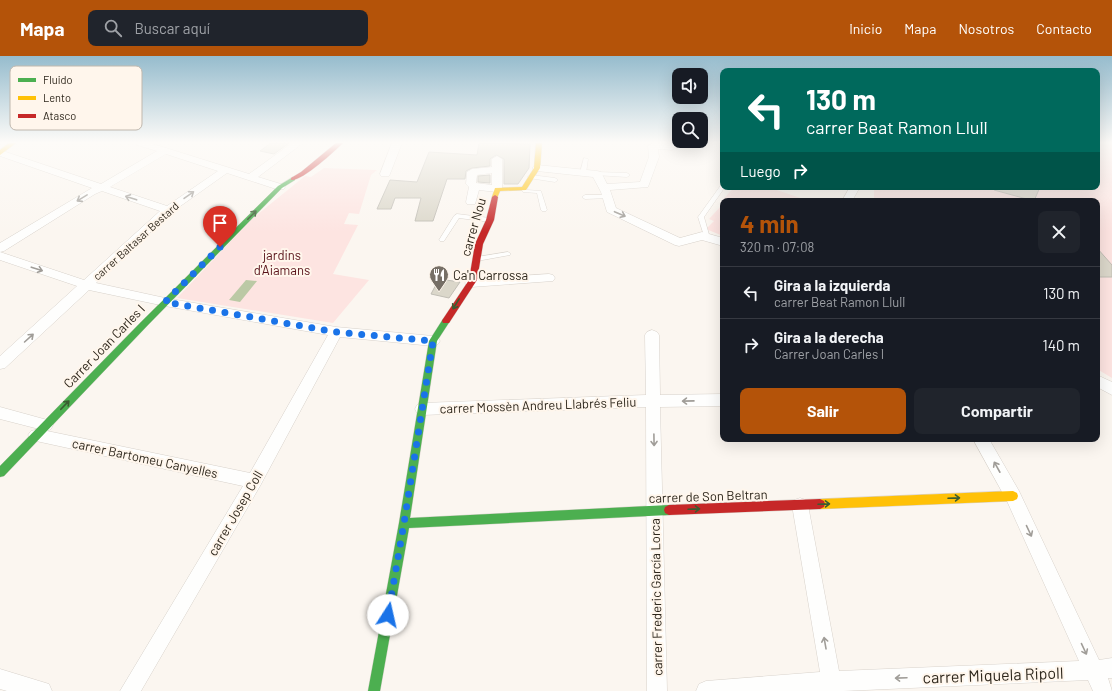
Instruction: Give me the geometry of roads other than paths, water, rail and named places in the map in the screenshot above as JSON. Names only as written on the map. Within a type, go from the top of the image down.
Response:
[{"type":"street","points":[[57,173],[168,210]]},
{"type":"street","points":[[0,248],[91,192],[127,173]]},
{"type":"street","name":"carrer Baltasar Bestard","points":[[0,364],[168,210],[221,173]]},
{"type":"street","points":[[233,173],[280,187]]},
{"type":"street","points":[[250,178],[257,173]]},
{"type":"street","name":"Carrer Joan Carles I","points":[[0,473],[165,302],[280,187],[303,173]]},
{"type":"street","points":[[472,173],[471,184],[475,186],[497,189],[496,173]]},
{"type":"street","points":[[524,189],[534,173],[597,174],[611,210],[679,242],[702,236],[720,241]]},
{"type":"street","points":[[605,192],[644,185],[648,173]]},
{"type":"street","points":[[472,202],[475,186]]},
{"type":"street","name":"carrer Nou","points":[[374,691],[404,523],[433,341],[473,280],[479,244],[490,220],[497,189],[524,189]]},
{"type":"street","points":[[0,256],[86,285],[165,302],[336,332],[433,341]]},
{"type":"street","points":[[471,283],[549,278]]},
{"type":"street","name":"carrer Josep Coll","points":[[130,691],[254,481],[336,332]]},
{"type":"street","name":"carrer Frederic García Lorca","points":[[652,335],[657,691]]},
{"type":"street","points":[[1100,382],[1112,390]]},
{"type":"street","name":"carrer Mossèn Andreu Llabrés Feliu","points":[[422,409],[720,400]]},
{"type":"street","name":"carrer Bartomeu Canyelles","points":[[0,413],[41,430],[254,481]]},
{"type":"street","points":[[983,442],[1013,496],[1103,669],[1103,691]]},
{"type":"street","name":"carrer de Son Beltran","points":[[404,523],[1013,496]]},
{"type":"street","points":[[800,505],[833,686]]},
{"type":"street","name":"carrer Miquela Ripoll","points":[[706,691],[833,686],[1103,669]]},
{"type":"street","points":[[0,679],[42,691]]},
{"type":"lane","points":[[534,173],[555,180]]},
{"type":"lane","points":[[597,174],[627,175]]},
{"type":"lane","points":[[524,189],[525,191],[539,192],[544,210]]},
{"type":"lane","points":[[708,238],[701,217],[720,190]]},
{"type":"lane","points":[[585,197],[605,192]]},
{"type":"lane","points":[[442,240],[457,216],[490,220]]},
{"type":"lane","points":[[477,259],[508,254]]},
{"type":"place","name":"Ca'n Carrossa","points":[[439,292]]},
{"type":"park label","name":"jardins d'Aiamans","points":[[282,262]]}]
